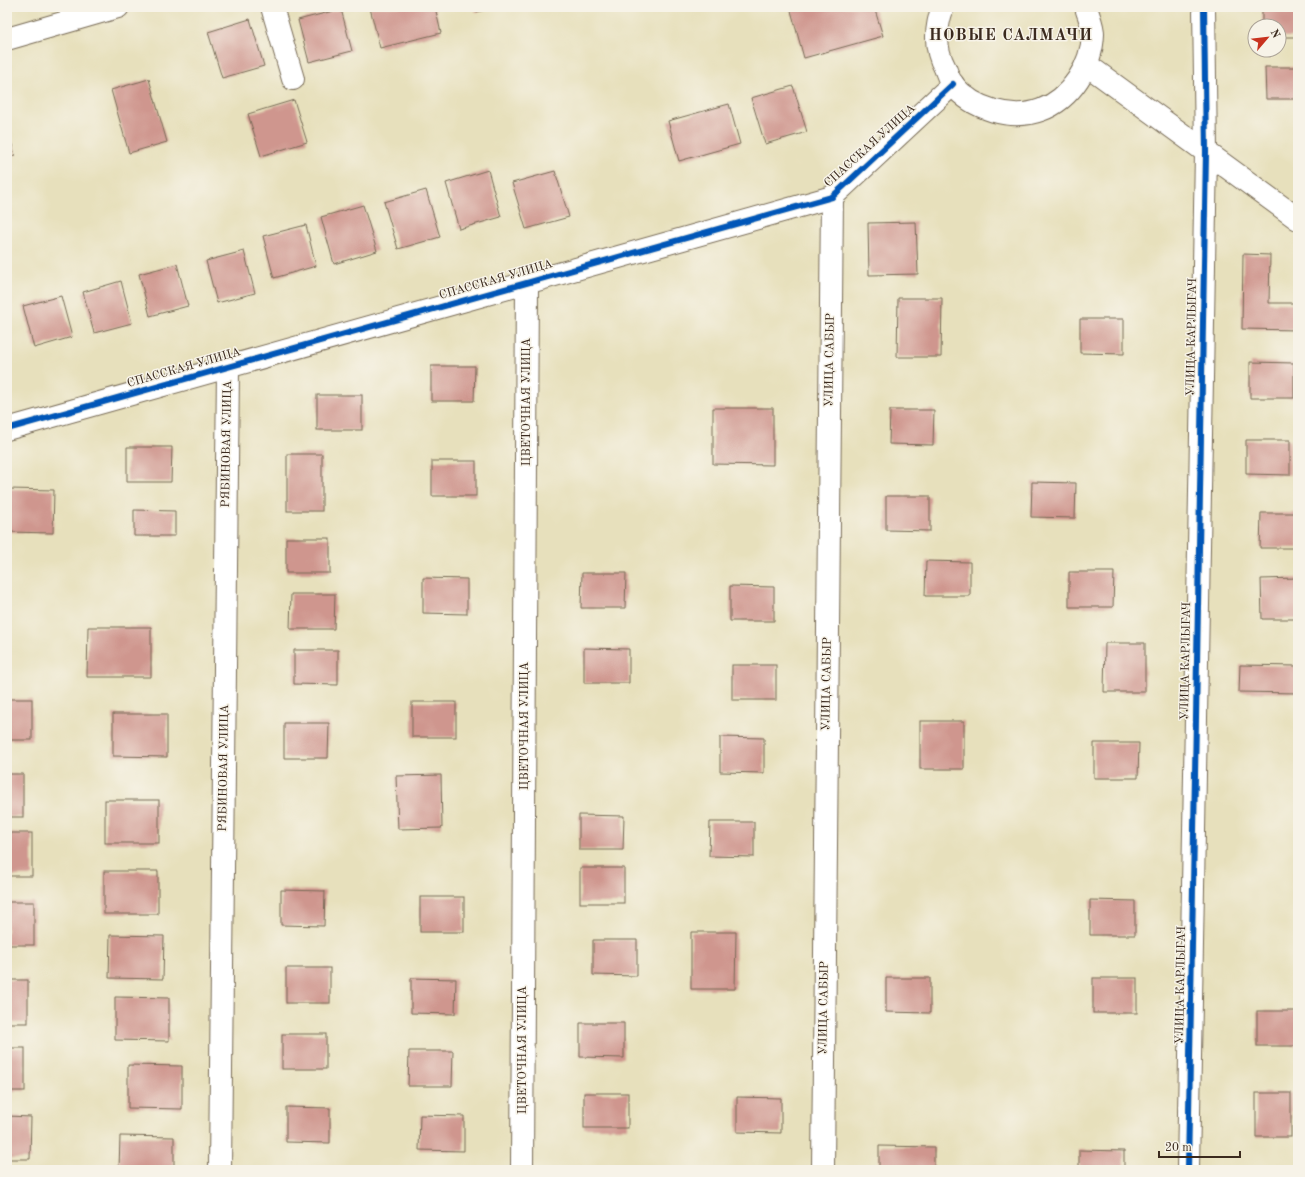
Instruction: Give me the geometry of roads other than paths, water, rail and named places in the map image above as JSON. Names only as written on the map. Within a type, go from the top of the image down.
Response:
[{"type":"street","points":[[7,39],[118,7]]},
{"type":"street","points":[[272,7],[293,79]]},
{"type":"street","points":[[943,7],[937,22],[938,55],[953,84],[978,106],[1009,114],[1041,110],[1069,93],[1087,65],[1093,33],[1086,7]]},
{"type":"street","name":"УЛИЦА КАРЛЫГАЧ","points":[[1188,1170],[1206,152],[1204,7]]},
{"type":"street","points":[[1087,65],[1298,219]]},
{"type":"street","name":"СПАССКАЯ УЛИЦА","points":[[7,429],[832,197],[953,84]]},
{"type":"street","name":"УЛИЦА САБЫР","points":[[823,1170],[832,197]]},
{"type":"street","name":"ЦВЕТОЧНАЯ УЛИЦА","points":[[522,1170],[527,283]]},
{"type":"street","name":"РЯБИНОВАЯ УЛИЦА","points":[[220,1170],[228,367]]},
{"type":"district","name":"НОВЫЕ САЛМАЧИ","points":[[1011,36]]}]
